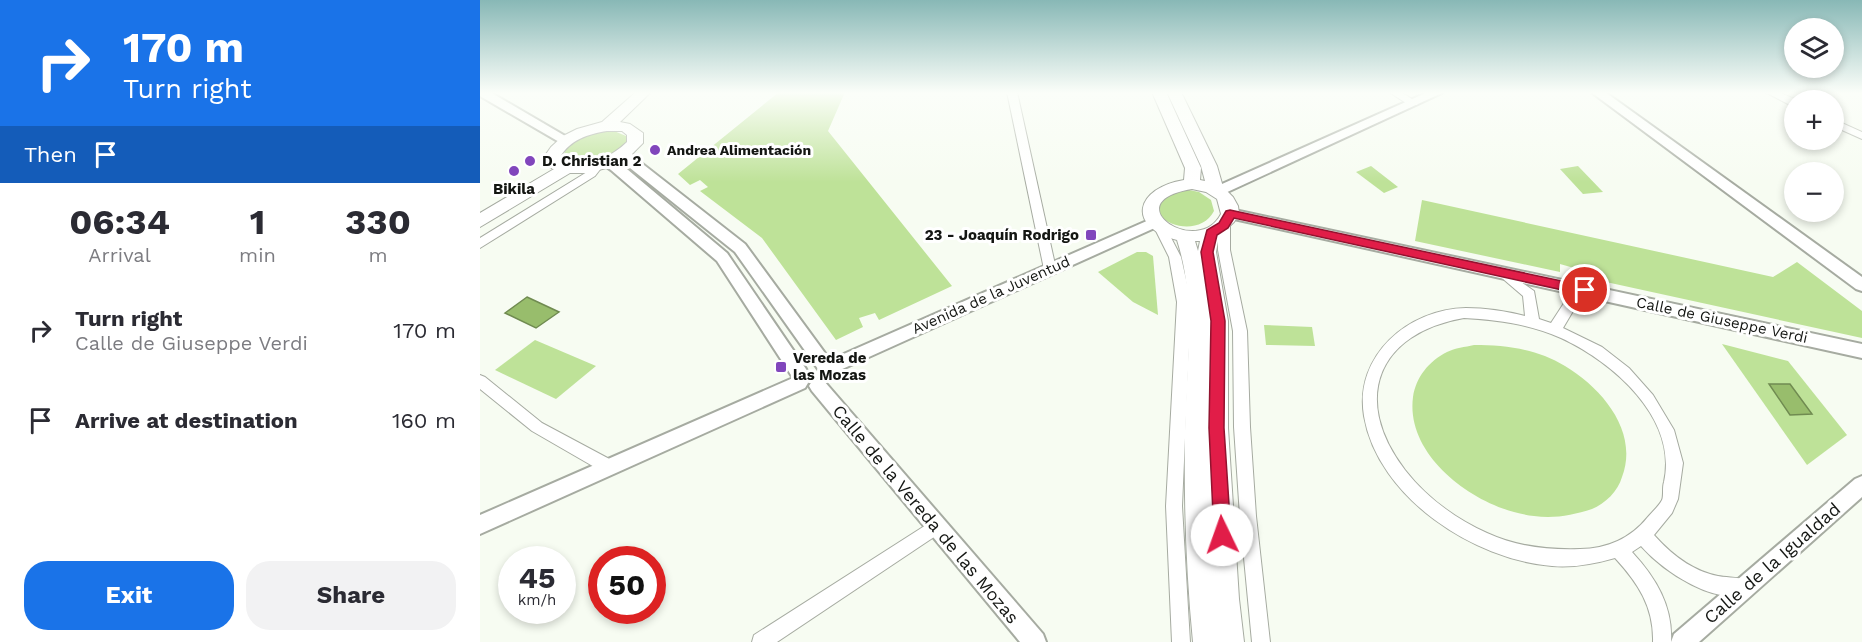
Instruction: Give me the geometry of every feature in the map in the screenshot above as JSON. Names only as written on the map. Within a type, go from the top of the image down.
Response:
[{"type":"main road","points":[[607,126],[611,122]]},
{"type":"main road","points":[[625,127],[629,122]]},
{"type":"main road","points":[[1172,122],[1193,168],[1192,184]]},
{"type":"main road","points":[[1188,122],[1209,166],[1216,190]]},
{"type":"main road","points":[[480,209],[560,167],[602,165],[625,154],[635,143],[635,133],[625,127],[607,126],[585,131],[566,140],[556,149],[552,157],[560,167]]},
{"type":"main road","points":[[480,221],[560,167]]},
{"type":"main road","points":[[1222,224],[1184,236],[1158,226],[1149,209],[1155,195],[1172,186],[1192,184],[1216,190],[1228,201],[1222,224],[1207,252],[1218,321],[1217,428],[1226,599],[1231,642]]},
{"type":"main road","points":[[1184,236],[1192,254],[1200,322],[1196,428],[1201,600],[1206,642]]},
{"type":"street","points":[[534,122],[566,140]]},
{"type":"street","points":[[1018,122],[1050,269]]},
{"type":"street","points":[[1216,190],[1370,122]]},
{"type":"street","points":[[1638,122],[1862,285]]},
{"type":"street","points":[[1844,127],[1862,136]]},
{"type":"street","points":[[480,525],[806,381],[826,381],[830,375],[826,366],[740,248],[630,161],[625,154]]},
{"type":"street","points":[[480,244],[602,165]]},
{"type":"street","name":"Calle de la Vereda de las Mozas","points":[[602,165],[616,167],[722,257],[806,381],[937,526],[1035,642]]},
{"type":"street","points":[[1222,224],[1224,250],[1240,331],[1242,427],[1248,516],[1261,642]]},
{"type":"street","name":"Calle de Giuseppe Verdi","points":[[1222,224],[1501,272],[1862,351]]},
{"type":"street","points":[[1158,226],[1175,257],[1184,302],[1174,506],[1181,642]]},
{"type":"street","name":"Avenida de la Juventud","points":[[826,366],[1050,269],[1158,226]]},
{"type":"street","points":[[1501,272],[1529,294],[1532,321]]},
{"type":"street","points":[[1555,328],[1571,303],[1604,294]]},
{"type":"street","points":[[1464,313],[1497,314],[1555,328],[1598,352],[1636,383],[1663,422],[1675,464],[1669,504],[1643,536],[1618,550],[1580,558],[1536,556],[1492,544],[1450,523],[1416,495],[1390,464],[1374,432],[1369,401],[1373,373],[1387,350],[1407,332],[1433,319],[1464,313]]},
{"type":"street","points":[[480,381],[537,428],[609,467]]},
{"type":"street","name":"Calle de la Igualdad","points":[[1682,642],[1862,485]]},
{"type":"street","points":[[773,639],[937,526]]},
{"type":"street","points":[[1643,536],[1663,560],[1696,580],[1726,587],[1745,587]]},
{"type":"street","points":[[1618,550],[1643,575],[1658,604],[1662,642]]},
{"type":"shaded area","points":[[742,122],[832,122],[828,131],[952,286],[879,320],[875,313],[859,318],[863,327],[836,340],[762,238],[700,191],[708,187],[700,180],[690,185],[678,174]]},
{"type":"shaded area","points":[[614,131],[626,136],[627,140],[616,153],[608,158],[580,164],[564,158],[565,149],[576,141],[600,132]]},
{"type":"shaded area","points":[[1371,166],[1398,187],[1384,193],[1356,172]]},
{"type":"shaded area","points":[[1578,166],[1603,192],[1583,194],[1560,169]]},
{"type":"shaded area","points":[[1189,190],[1199,192],[1211,200],[1214,211],[1203,223],[1180,226],[1172,224],[1159,215],[1158,202],[1163,196]]},
{"type":"shaded area","points":[[1422,200],[1773,277],[1797,262],[1862,311],[1862,338],[1574,275],[1574,268],[1560,264],[1560,272],[1415,241]]},
{"type":"shaded area","points":[[1137,252],[1146,252],[1153,256],[1158,315],[1133,302],[1098,272]]},
{"type":"shaded area","points":[[527,297],[559,312],[536,328],[505,313]]},
{"type":"shaded area","points":[[1264,325],[1312,327],[1315,346],[1266,345]]},
{"type":"shaded area","points":[[535,340],[596,366],[556,399],[495,370]]},
{"type":"shaded area","points":[[1722,344],[1788,361],[1847,435],[1807,465]]},
{"type":"shaded area","points":[[1474,345],[1509,347],[1554,360],[1579,376],[1604,399],[1614,413],[1626,444],[1626,460],[1622,477],[1614,492],[1606,500],[1592,509],[1563,516],[1541,517],[1513,512],[1469,492],[1433,460],[1421,440],[1414,419],[1413,397],[1417,383],[1424,370],[1440,356]]},
{"type":"shaded area","points":[[1769,384],[1790,384],[1812,414],[1790,415]]},
{"type":"place","name":"Andrea Alimentación","points":[[655,150]]},
{"type":"place","name":"D. Christian 2","points":[[530,161]]},
{"type":"place","name":"Bikila","points":[[514,171]]},
{"type":"place","name":"23 - Joaquín Rodrigo","points":[[1091,235]]},
{"type":"place","name":"Vereda de las Mozas","points":[[781,367]]},
{"type":"route","points":[[1222,535],[1217,428],[1218,321],[1207,252],[1211,233],[1224,225],[1230,214],[1585,290]]}]
